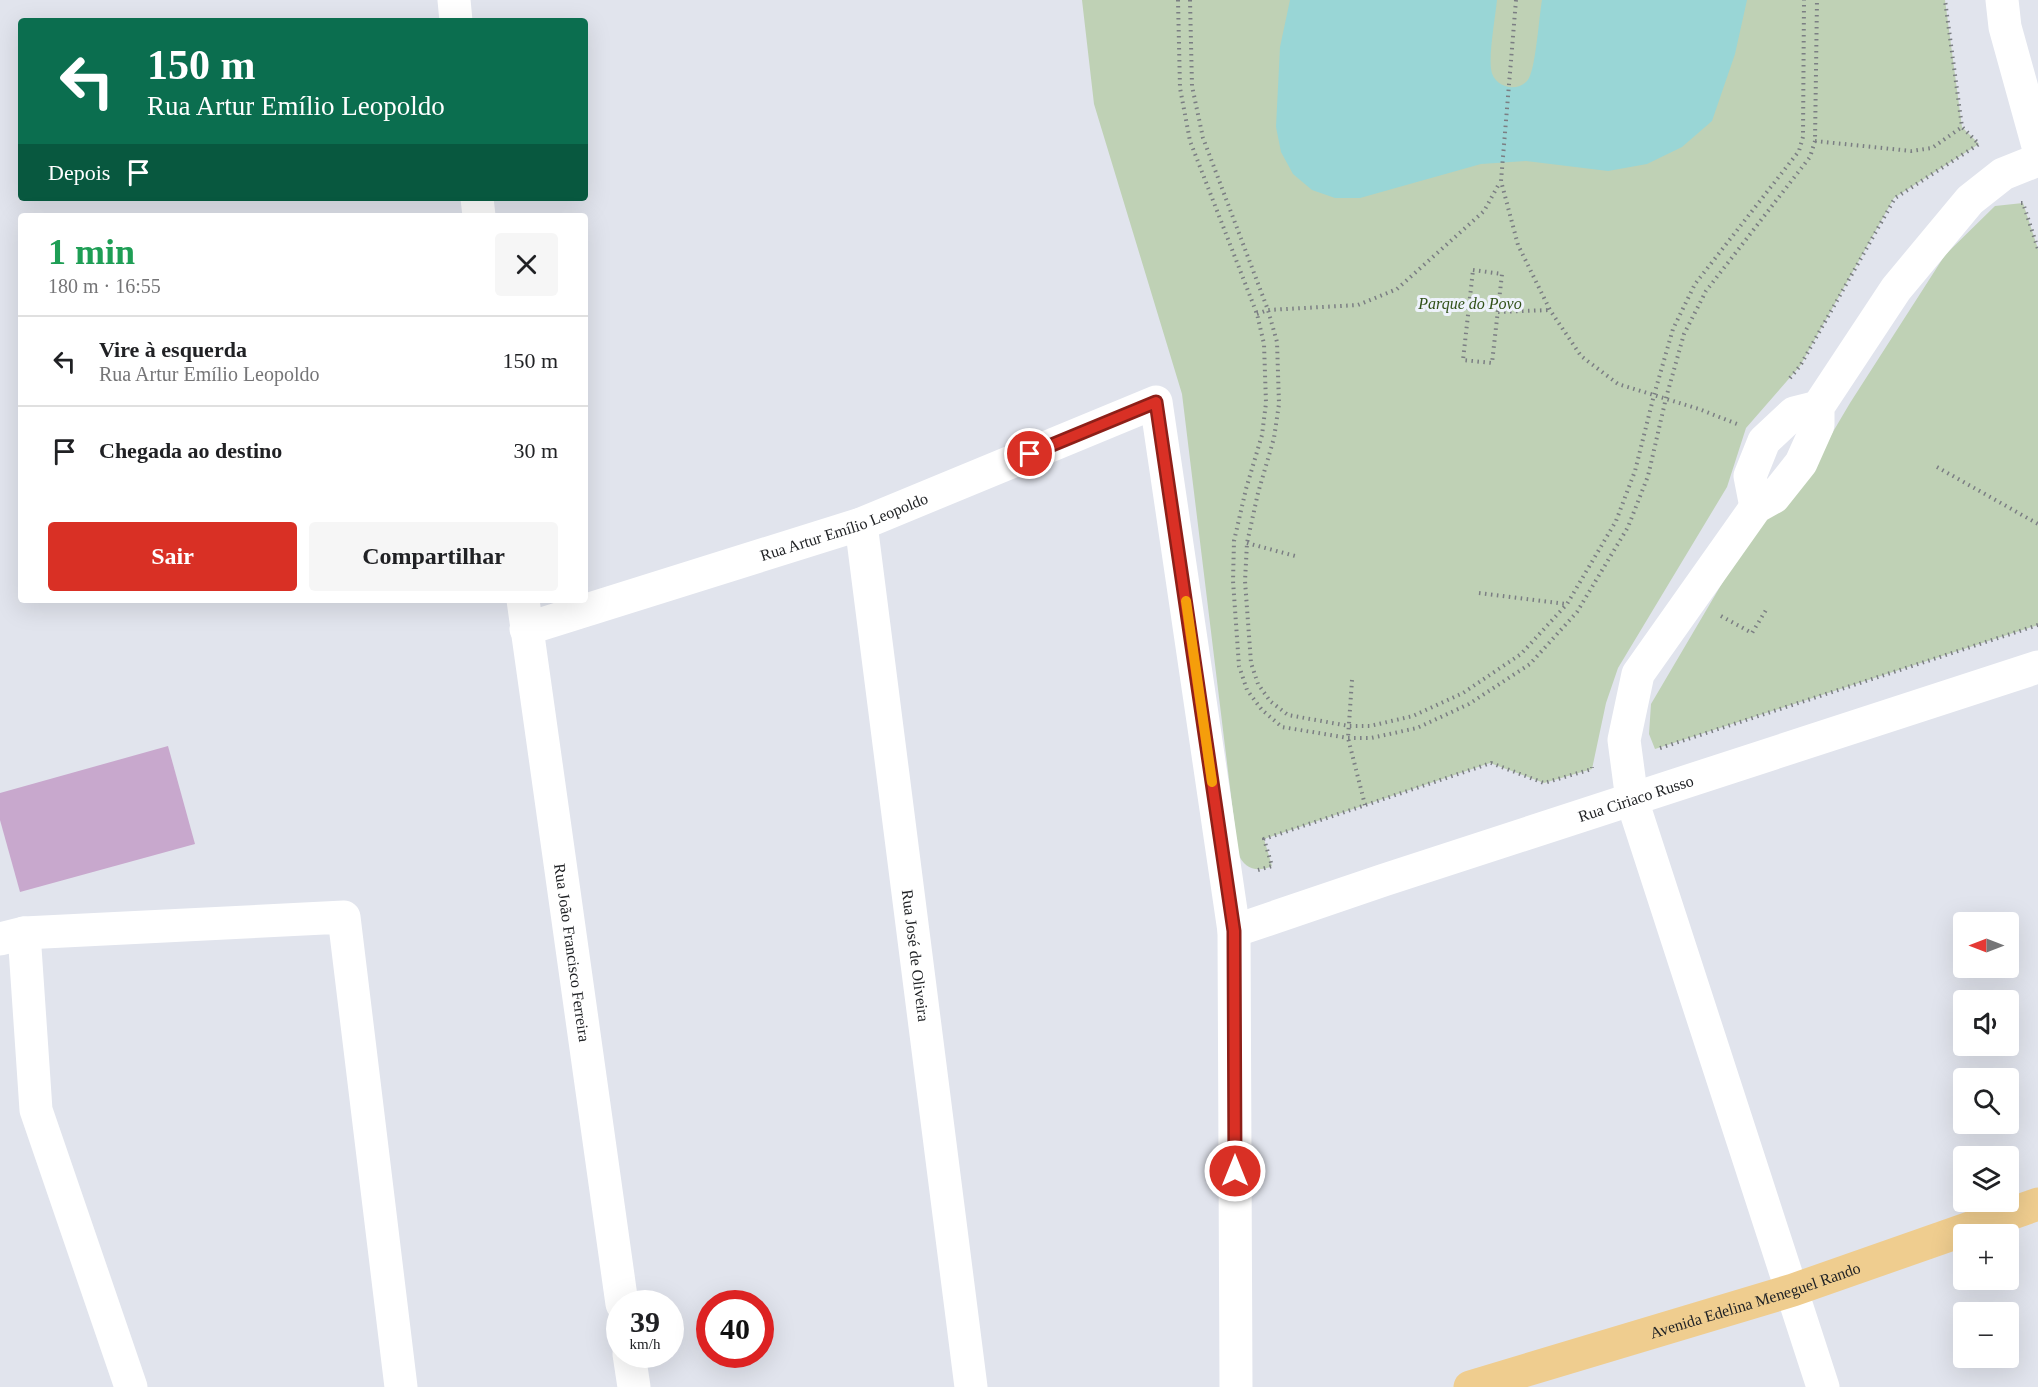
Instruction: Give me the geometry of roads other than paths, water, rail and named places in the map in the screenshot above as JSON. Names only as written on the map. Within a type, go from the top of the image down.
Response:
[{"type":"main road","name":"Avenida Edelina Meneguel Rando","points":[[1470,1387],[1792,1290],[2038,1204]]},
{"type":"street","points":[[454,0],[456,18]]},
{"type":"street","points":[[2002,0],[2005,27],[2038,146]]},
{"type":"street","points":[[1823,1387],[1632,800],[1624,740],[1638,674],[1756,507],[1750,476],[1764,441],[1794,413],[1818,407],[1896,289],[1970,200],[2003,174],[2038,160]]},
{"type":"street","name":"Rua Artur Emílio Leopoldo","points":[[588,598],[861,524],[1156,402],[1234,931]]},
{"type":"street","name":"Rua José de Oliveira","points":[[861,524],[970,1387]]},
{"type":"street","name":"Rua Artur Emílio Leopoldo","points":[[524,615],[568,603]]},
{"type":"street","name":"Rua João Francisco Ferreira","points":[[524,615],[620,1290]]},
{"type":"street","name":"Rua Ciriaco Russo","points":[[1234,931],[2038,667]]},
{"type":"street","points":[[131,1387],[36,1110],[12,936],[344,917],[401,1387]]},
{"type":"street","points":[[1234,931],[1236,1387]]},
{"type":"street","points":[[631,1368],[634,1387]]},
{"type":"park label","name":"Parque do Povo","points":[[1470,303]]}]
